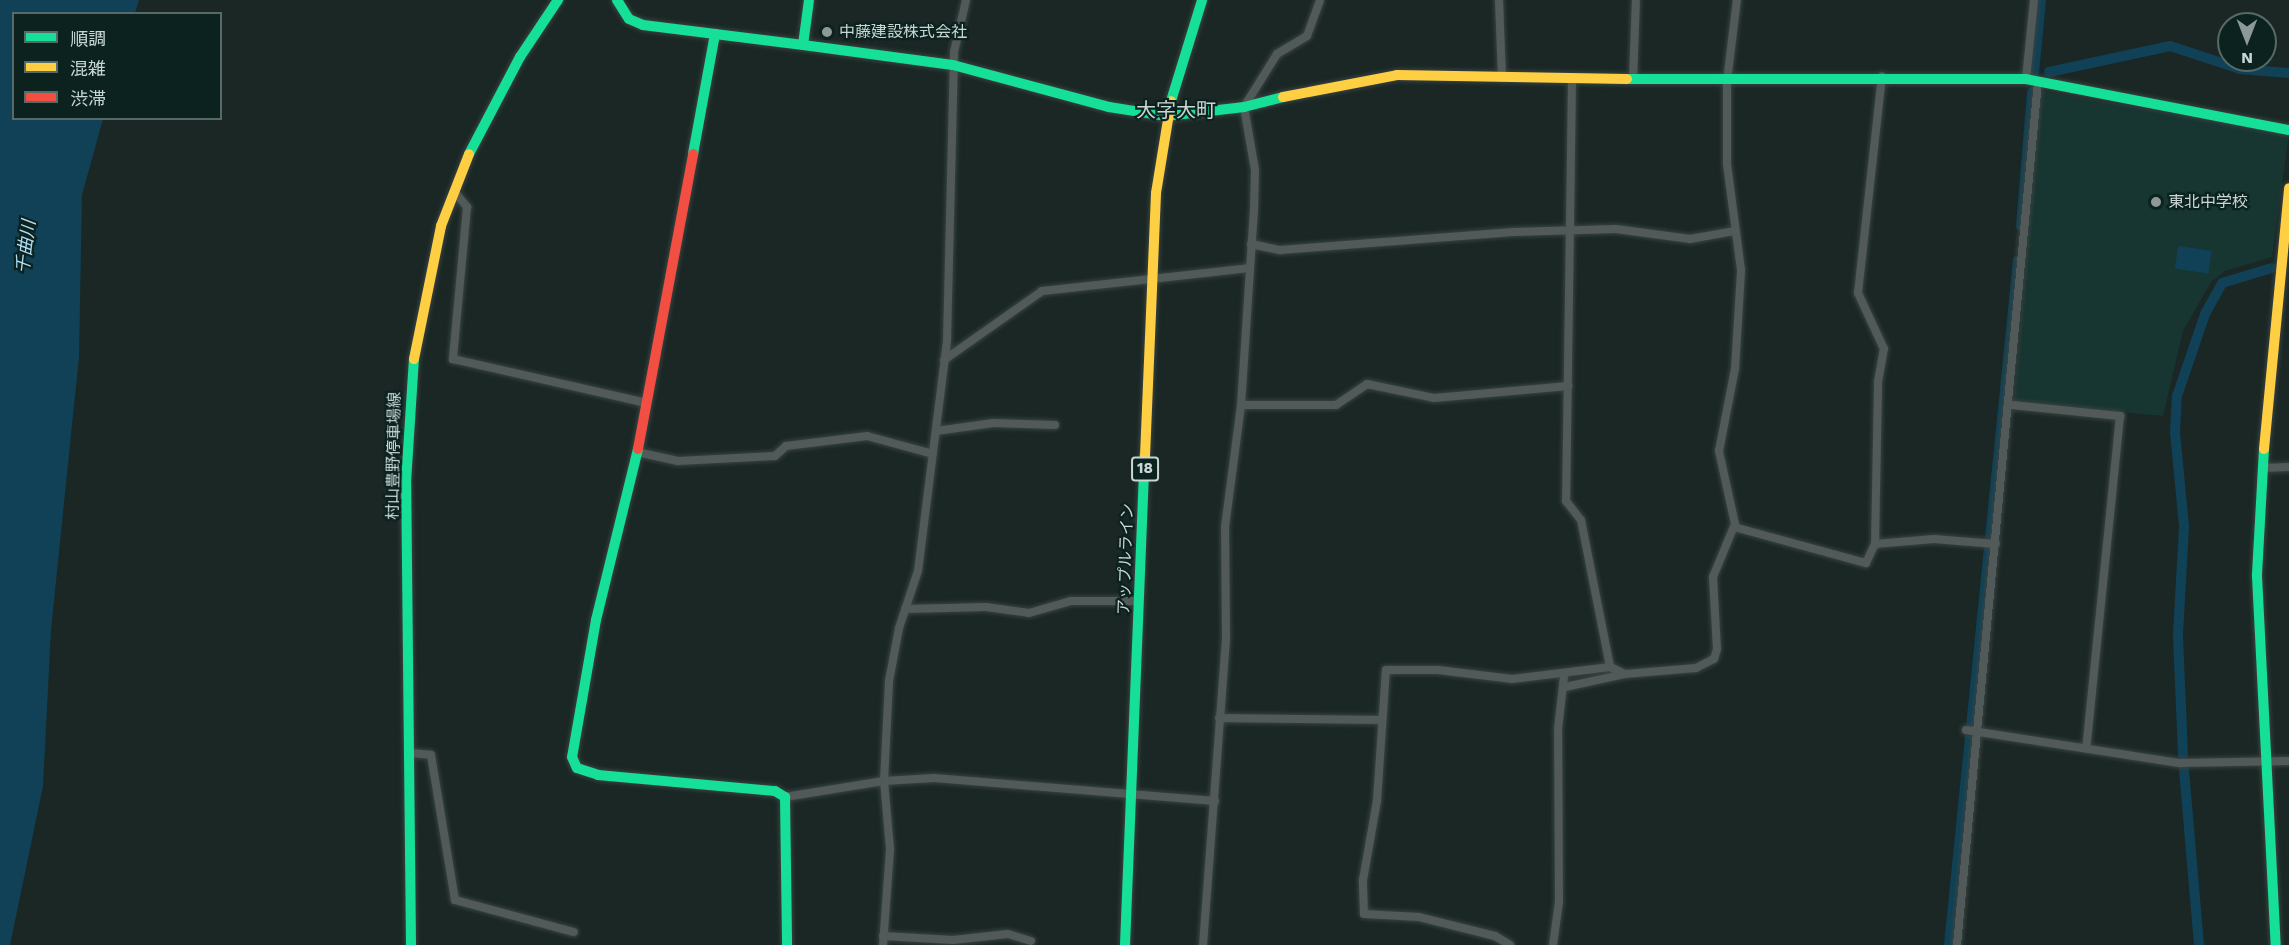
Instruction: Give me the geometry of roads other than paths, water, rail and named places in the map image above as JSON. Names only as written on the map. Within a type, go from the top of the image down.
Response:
[{"type":"main road","name":"村山豊野停車場線","points":[[411,945],[408,403],[418,321],[454,191],[495,100],[558,0]]},
{"type":"main road","points":[[617,0],[629,20],[643,25],[953,65],[1040,85],[1109,107],[1166,116],[1244,107],[1330,85],[1398,75],[1572,80],[1727,81],[1882,76],[2026,79],[2289,130]]},
{"type":"main road","points":[[803,45],[809,0]]},
{"type":"main road","name":"アップルライン","points":[[1125,945],[1152,278],[1166,116],[1202,0]]},
{"type":"main road","points":[[715,34],[637,452],[596,620],[575,762],[577,768],[598,775],[775,790],[785,797],[787,945]]},
{"type":"main road","points":[[2276,945],[2257,576],[2262,468],[2284,262],[2289,188]]},
{"type":"street","points":[[883,945],[890,849],[884,780],[889,681],[905,609],[918,571],[945,360],[953,65],[966,0]]},
{"type":"street","points":[[1203,945],[1226,637],[1225,527],[1241,405],[1255,170],[1244,107],[1277,54],[1307,36],[1320,0]]},
{"type":"street","points":[[1499,0],[1502,78]]},
{"type":"street","points":[[1633,80],[1636,0]]},
{"type":"street","points":[[1565,687],[1624,674],[1696,668],[1714,659],[1717,649],[1713,577],[1734,527],[1719,451],[1739,315],[1741,270],[1727,172],[1727,81],[1737,0]]},
{"type":"street","points":[[2026,79],[2034,0]]},
{"type":"street","points":[[1734,527],[1866,563],[1875,544],[1878,382],[1884,349],[1858,293],[1882,76]]},
{"type":"street","points":[[1572,80],[1566,501],[1581,520],[1610,667]]},
{"type":"street","points":[[1957,945],[1973,730],[1991,544],[2011,405],[2038,81]]},
{"type":"street","points":[[454,191],[467,207],[453,359],[646,404]]},
{"type":"street","points":[[1251,244],[1281,250],[1569,229],[1631,230],[1690,238],[1735,231]]},
{"type":"street","points":[[945,360],[1042,291],[1250,268]]},
{"type":"street","points":[[1241,405],[1336,405],[1367,384],[1434,398],[1568,386]]},
{"type":"street","points":[[2011,405],[2120,416],[2086,748]]},
{"type":"street","points":[[936,431],[993,423],[1055,425]]},
{"type":"street","points":[[637,452],[678,461],[774,456],[786,446],[867,436],[933,454]]},
{"type":"street","points":[[2262,468],[2289,466]]},
{"type":"street","points":[[1875,544],[1934,539],[1991,544]]},
{"type":"street","points":[[905,609],[986,607],[1029,613],[1071,601],[1139,601]]},
{"type":"street","points":[[1510,945],[1495,936],[1419,917],[1364,914],[1363,879],[1377,801],[1386,670],[1438,670],[1512,680],[1564,676],[1610,667],[1624,674]]},
{"type":"street","points":[[1552,945],[1559,902],[1558,729],[1565,687],[1564,676]]},
{"type":"street","points":[[1219,718],[1381,720]]},
{"type":"street","points":[[1973,730],[2180,763],[2289,761]]},
{"type":"street","points":[[410,753],[431,755],[456,900],[574,932]]},
{"type":"street","points":[[785,797],[884,780],[934,778],[1130,796],[1215,801]]},
{"type":"street","points":[[883,936],[953,940],[1008,934],[1040,945]]},
{"type":"water","name":"千曲川","points":[[0,0],[139,0],[135,12],[12,12],[12,120],[103,120],[82,195],[79,357],[51,630],[43,786],[10,945],[0,945]]},
{"type":"water","points":[[2178,246],[2212,251],[2208,274],[2175,269]]},
{"type":"waterway","points":[[2034,73],[2041,0]]},
{"type":"waterway","points":[[1274,51],[1288,43]]},
{"type":"waterway","points":[[2049,72],[2170,46],[2240,69],[2289,73]]},
{"type":"waterway","points":[[2021,226],[2032,92]]},
{"type":"waterway","points":[[1949,945],[2018,260]]},
{"type":"waterway","points":[[2183,755],[2178,634],[2184,526],[2175,432],[2177,396],[2205,314],[2222,283],[2272,268]]},
{"type":"waterway","points":[[2184,770],[2199,945]]},
{"type":"place","name":"中藤建設株式会社","points":[[827,32]]},
{"type":"place","name":"東北中学校","points":[[2156,202]]},
{"type":"district","name":"大字大町","points":[[1176,110]]}]
